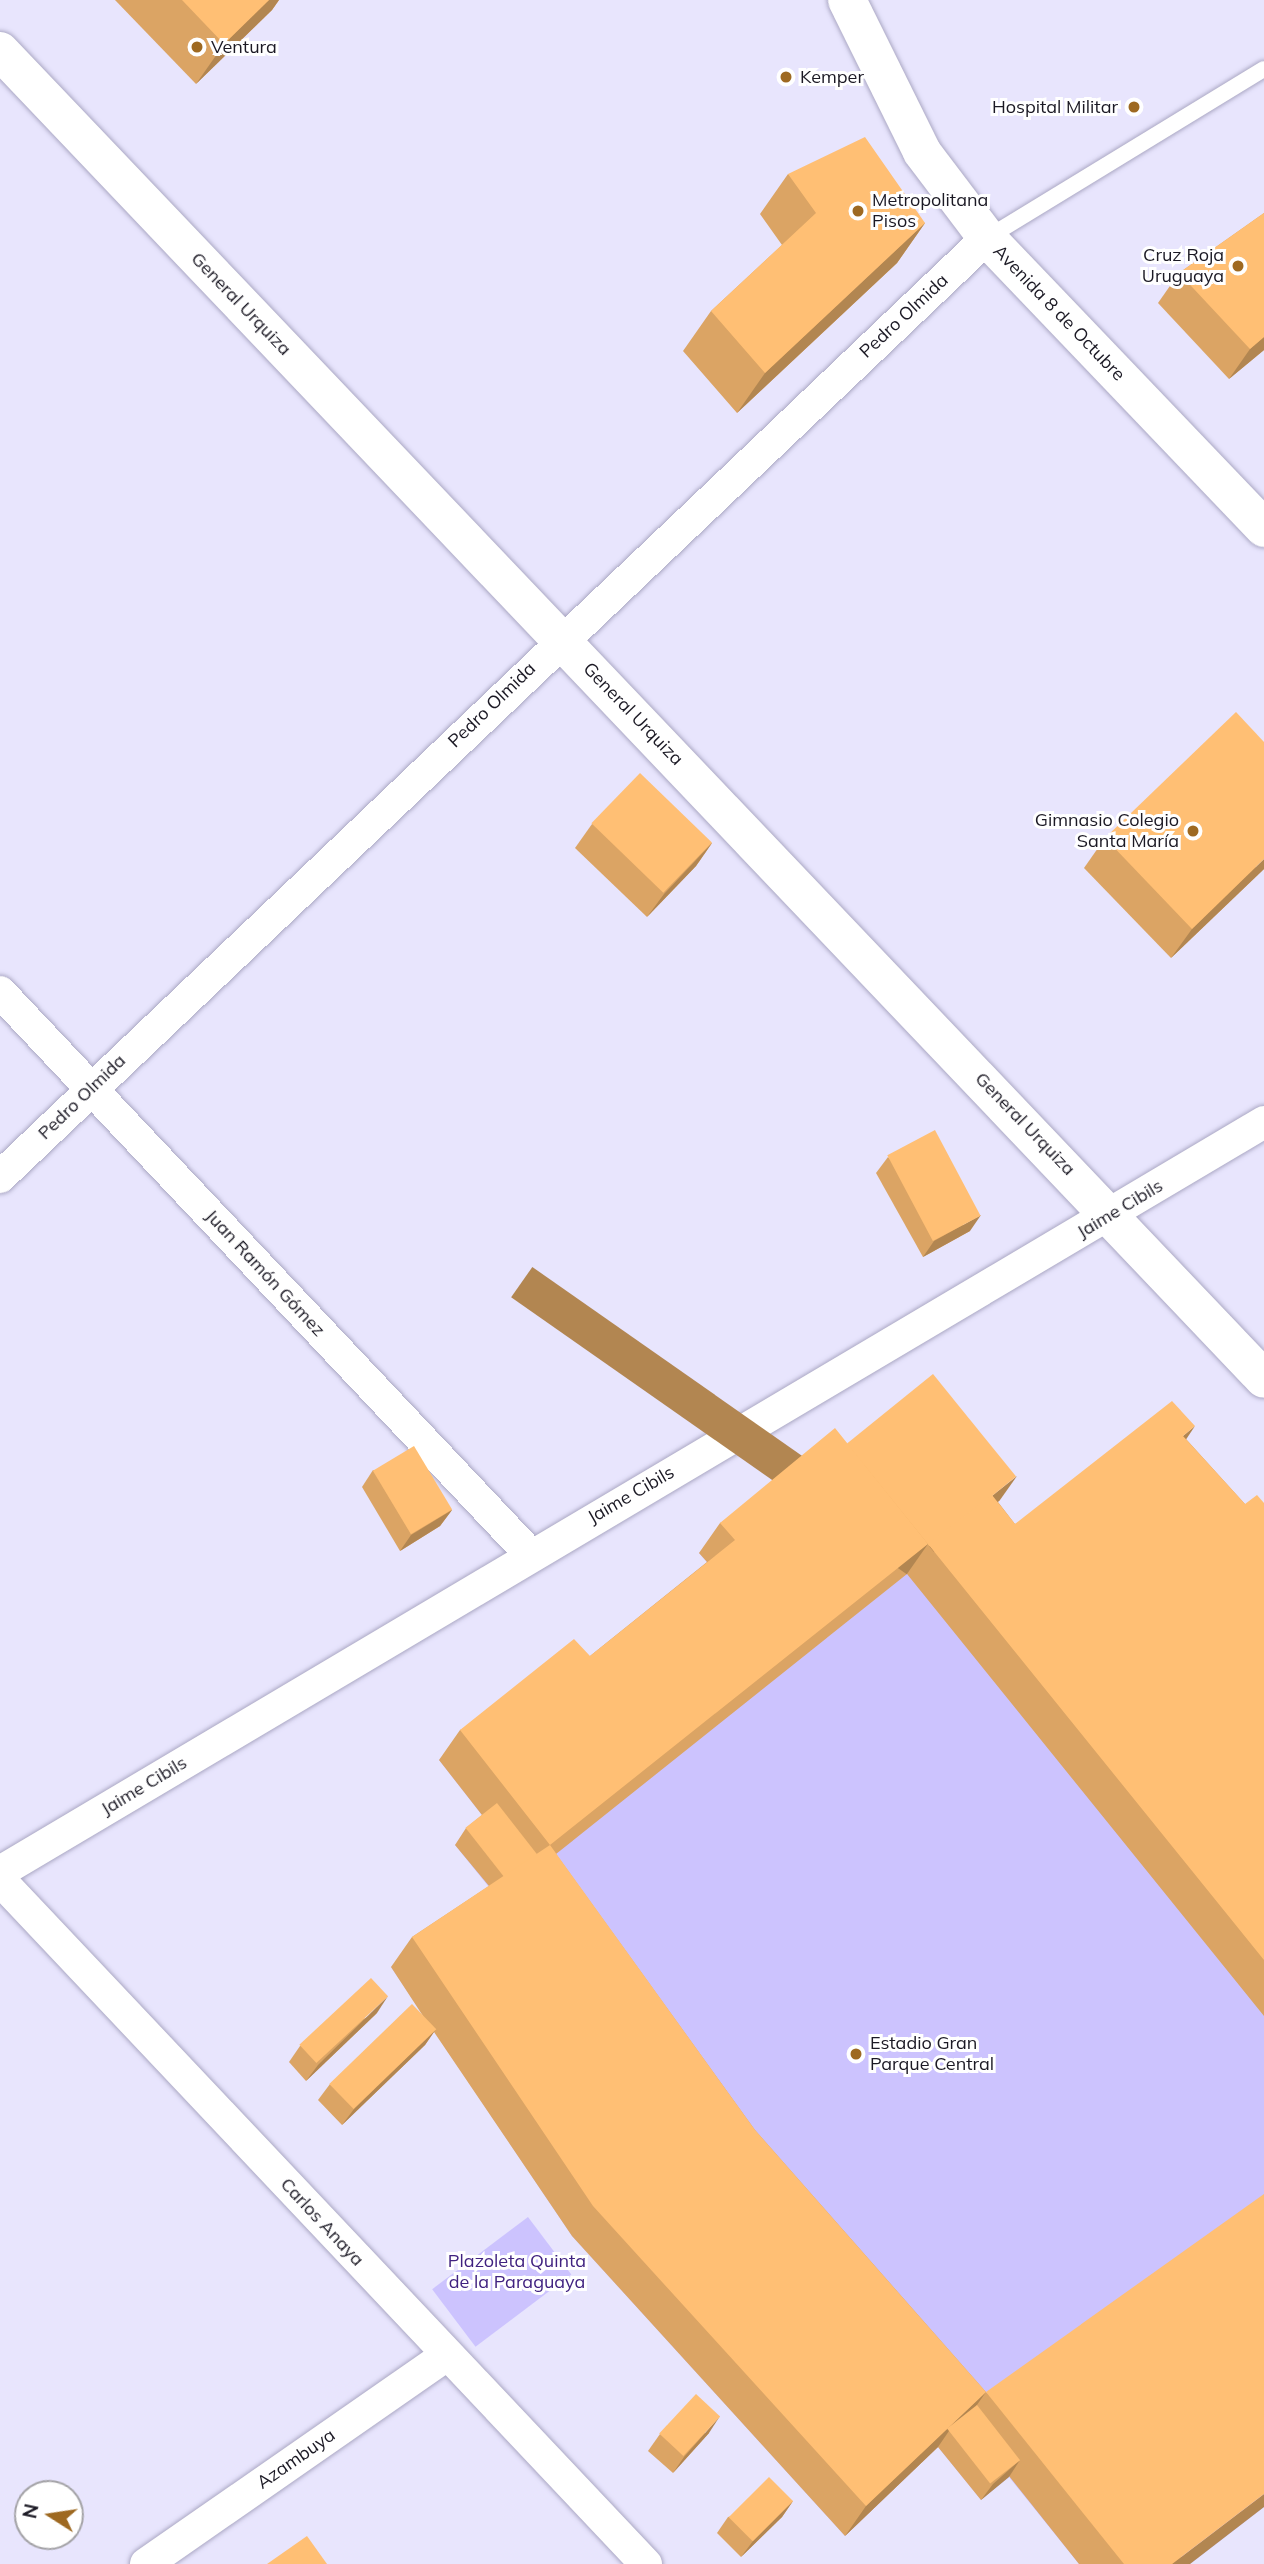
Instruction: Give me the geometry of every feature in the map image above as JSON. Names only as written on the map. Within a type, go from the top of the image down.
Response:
[{"type":"street","name":"Avenida 8 de Octubre","points":[[847,0],[922,152],[987,238],[1264,528]]},
{"type":"street","name":"General Urquiza","points":[[0,51],[1111,1214],[1264,1379]]},
{"type":"street","name":"Pedro Olmida","points":[[0,1177],[561,639],[987,238]]},
{"type":"street","name":"Juan Ramón Gómez","points":[[0,992],[530,1554]]},
{"type":"street","name":"Jaime Cibils","points":[[0,1872],[530,1554],[1264,1122]]},
{"type":"street","name":"Carlos Anaya","points":[[0,1880],[646,2564]]},
{"type":"street","name":"Azambuya","points":[[146,2564],[447,2355]]},
{"type":"lane","points":[[987,238],[1264,69]]},
{"type":"green space","name":"Estadio Gran Parque Central","points":[[814,1458],[907,1574],[1264,1581],[1264,2507],[1190,2564],[1079,2564],[1009,2477],[981,2500],[938,2447],[845,2536],[572,2236],[391,1967],[497,1897],[455,1845],[485,1819],[439,1760],[553,1669],[568,1686],[713,1569],[699,1553]]},
{"type":"green space","name":"Plazoleta Quinta de la Paraguaya","points":[[528,2217],[571,2275],[475,2347],[432,2289]]},
{"type":"building","points":[[182,0],[269,0],[224,44]]},
{"type":"building","points":[[865,137],[925,223],[765,373],[711,311],[816,213],[788,174]]},
{"type":"building","points":[[1264,213],[1264,337],[1250,349],[1179,273]]},
{"type":"building","name":"Gimnasio Colegio Santa María","points":[[1236,712],[1264,742],[1264,859],[1192,929],[1105,838]]},
{"type":"building","points":[[640,773],[712,842],[663,893],[591,823]]},
{"type":"building","points":[[935,1130],[981,1216],[933,1241],[887,1155]]},
{"type":"building","points":[[933,1374],[1016,1477],[930,1546],[847,1444]]},
{"type":"building","points":[[1172,1401],[1195,1426],[1183,1436],[1245,1504],[1257,1495],[1264,1503],[1264,1960],[928,1544],[992,1495],[1015,1524]]},
{"type":"building","points":[[835,1428],[928,1544],[550,1845],[460,1730],[574,1639],[590,1656],[735,1540],[720,1523]]},
{"type":"building","points":[[414,1446],[452,1509],[411,1534],[373,1471]]},
{"type":"building","points":[[497,1803],[537,1854],[505,1879],[465,1828]]},
{"type":"building","points":[[550,1845],[755,2130],[986,2392],[866,2506],[593,2206],[412,1937]]},
{"type":"building","points":[[371,1978],[388,1996],[316,2063],[299,2045]]},
{"type":"building","points":[[412,2004],[436,2029],[354,2109],[329,2084]]},
{"type":"building","points":[[1264,2194],[1264,2494],[1172,2564],[1124,2564],[986,2392]]},
{"type":"building","points":[[696,2394],[720,2417],[683,2456],[659,2433]]},
{"type":"building","points":[[977,2405],[1020,2460],[990,2484],[947,2428]]},
{"type":"building","points":[[769,2477],[793,2501],[753,2541],[729,2517]]},
{"type":"building","points":[[307,2536],[327,2564],[267,2564]]},
{"type":"place","name":"Ventura","points":[[197,47]]},
{"type":"place","name":"Kemper","points":[[786,77]]},
{"type":"place","name":"Hospital Militar","points":[[1134,107]]},
{"type":"place","name":"Metropolitana Pisos","points":[[858,211]]},
{"type":"place","name":"Cruz Roja Uruguaya","points":[[1238,266]]},
{"type":"place","name":"Gimnasio Colegio Santa María","points":[[1193,831]]},
{"type":"place","name":"Estadio Gran Parque Central","points":[[856,2054]]}]
